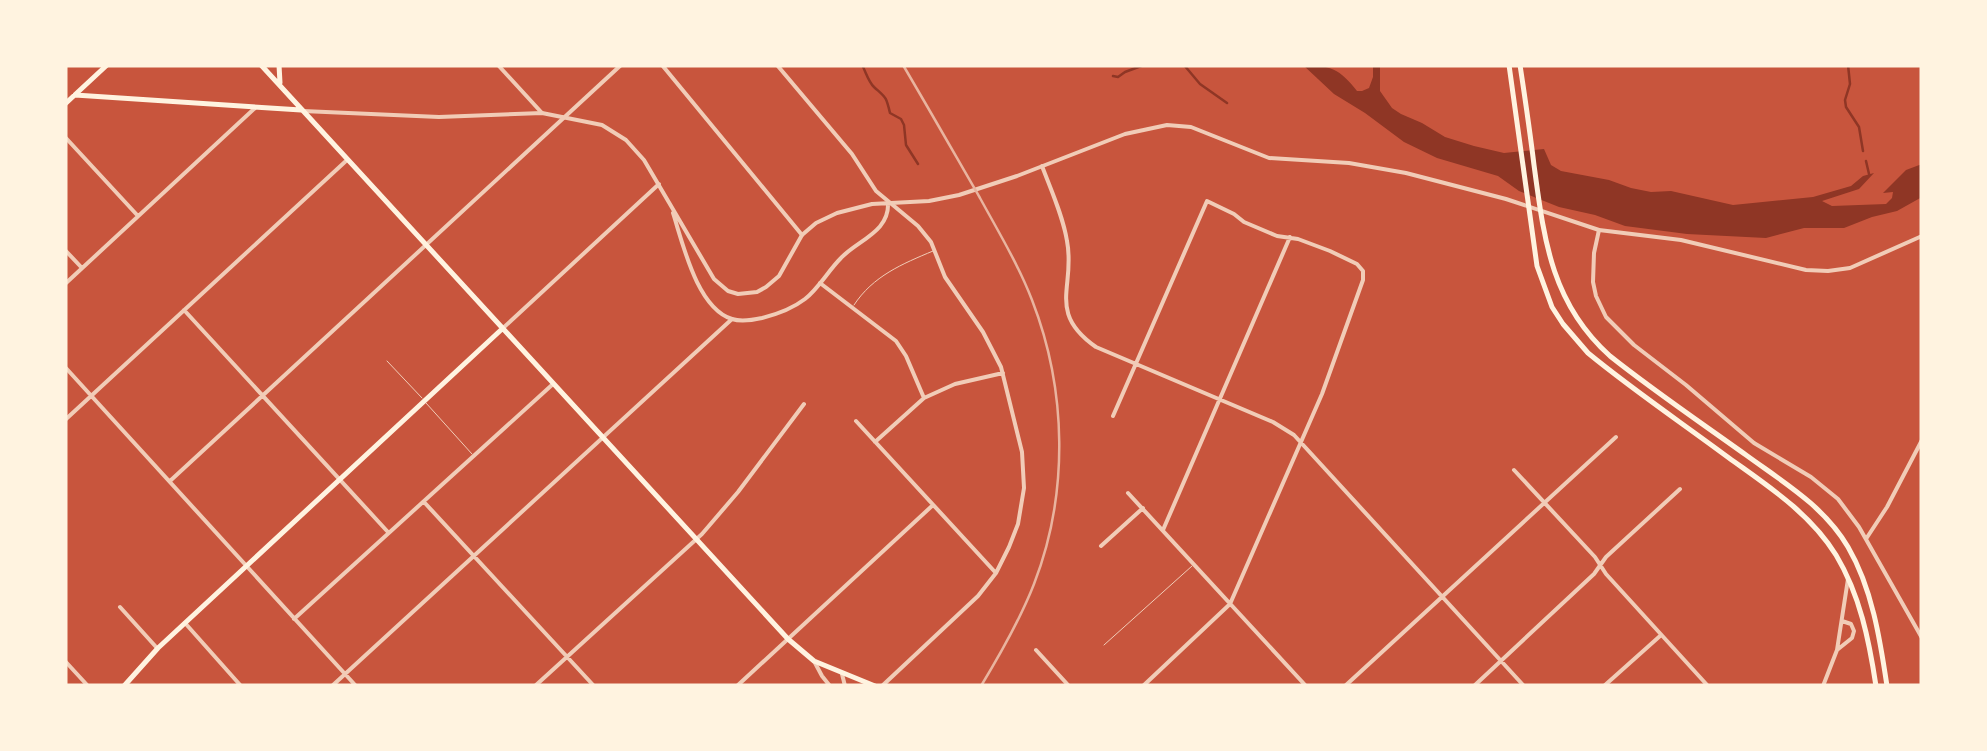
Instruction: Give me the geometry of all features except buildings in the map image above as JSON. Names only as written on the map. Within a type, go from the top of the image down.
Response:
[{"type":"main road","points":[[65,104],[107,65]]},
{"type":"main road","points":[[261,65],[788,639],[814,661],[879,686]]},
{"type":"main road","points":[[279,65],[280,86]]},
{"type":"main road","points":[[1508,65],[1531,226],[1544,289],[1552,307],[1575,340],[1602,365],[1802,514],[1834,553],[1848,578],[1867,635],[1876,686]]},
{"type":"main road","points":[[1520,65],[1542,225],[1550,263],[1565,300],[1597,344],[1628,370],[1801,495],[1826,518],[1856,562],[1871,606],[1887,686]]},
{"type":"main road","points":[[74,96],[302,110]]},
{"type":"main road","points":[[124,686],[184,623],[502,329]]},
{"type":"street","points":[[170,482],[621,65]]},
{"type":"street","points":[[662,65],[802,235]]},
{"type":"street","points":[[777,65],[852,154],[870,183],[931,242],[945,278],[983,332],[1003,373],[1018,430],[1024,488],[1018,524],[996,573],[978,596],[879,686]]},
{"type":"street","points":[[501,66],[542,113]]},
{"type":"street","points":[[65,93],[74,96]]},
{"type":"street","points":[[65,284],[255,108]]},
{"type":"street","points":[[302,110],[440,118],[542,113],[602,125],[635,148],[714,279],[720,287],[738,294],[757,292],[773,282],[802,235],[837,212],[888,202],[944,198],[1139,130],[1177,125],[1269,158],[1349,163],[1406,173],[1598,230],[1680,240],[1806,270],[1828,271],[1861,264],[1922,236]]},
{"type":"street","points":[[65,137],[138,216]]},
{"type":"street","points":[[65,420],[347,160]]},
{"type":"street","points":[[1042,166],[1068,246],[1066,300],[1070,319],[1080,334],[1096,346],[1273,422],[1300,442],[1524,686]]},
{"type":"street","points":[[502,329],[659,184]]},
{"type":"street","points":[[1113,416],[1206,200],[1277,236],[1330,251],[1357,264],[1363,272],[1337,357],[1230,604],[1143,686]]},
{"type":"street","points":[[670,204],[700,290],[712,305],[732,319],[750,320],[786,311],[805,299],[845,254],[879,229],[887,218],[888,202]]},
{"type":"street","points":[[1598,230],[1593,282],[1600,306],[1614,327],[1754,443],[1811,477],[1850,512],[1922,638]]},
{"type":"street","points":[[1163,530],[1290,237]]},
{"type":"street","points":[[65,250],[82,268]]},
{"type":"street","points":[[820,284],[902,348],[924,398]]},
{"type":"street","points":[[184,310],[388,532]]},
{"type":"street","points":[[332,686],[732,319]]},
{"type":"street","points":[[65,368],[356,686]]},
{"type":"street","points":[[874,442],[924,398],[955,384],[1003,373]]},
{"type":"street","points":[[294,618],[553,384]]},
{"type":"street","points":[[535,686],[696,539],[738,492],[804,404]]},
{"type":"street","points":[[856,421],[996,573]]},
{"type":"street","points":[[1345,686],[1616,437]]},
{"type":"street","points":[[1866,539],[1922,440]]},
{"type":"street","points":[[1514,470],[1708,686]]},
{"type":"street","points":[[1474,686],[1680,490]]},
{"type":"street","points":[[1128,493],[1306,686]]},
{"type":"street","points":[[424,501],[594,686]]},
{"type":"street","points":[[737,686],[933,505]]},
{"type":"street","points":[[1101,546],[1142,508]]},
{"type":"street","points":[[1823,686],[1837,650],[1848,578]]},
{"type":"street","points":[[120,607],[158,648]]},
{"type":"street","points":[[1837,650],[1852,638],[1854,631],[1851,624],[1842,621]]},
{"type":"street","points":[[184,623],[241,686]]},
{"type":"street","points":[[1604,686],[1660,635]]},
{"type":"street","points":[[1036,650],[1069,686]]},
{"type":"street","points":[[65,661],[88,686]]},
{"type":"street","points":[[814,661],[830,686]]},
{"type":"street","points":[[842,674],[845,686]]},
{"type":"lane","points":[[852,308],[865,288],[895,267],[935,250]]},
{"type":"lane","points":[[387,360],[474,456]]},
{"type":"lane","points":[[1104,646],[1194,564]]},
{"type":"shaded area","points":[[1303,65],[1334,70],[1362,91],[1369,88],[1373,65],[1380,65],[1380,91],[1392,108],[1445,137],[1504,153],[1544,149],[1551,165],[1561,171],[1631,188],[1671,191],[1733,205],[1813,197],[1851,186],[1874,173],[1859,189],[1822,201],[1832,206],[1886,204],[1893,192],[1883,193],[1906,170],[1922,164],[1922,197],[1897,211],[1844,228],[1804,228],[1766,238],[1625,226],[1559,207],[1519,191],[1498,176],[1437,158],[1404,142],[1334,94]]},
{"type":"waterway","points":[[862,65],[872,85],[885,98],[890,113],[901,119],[906,145],[918,164]]},
{"type":"waterway","points":[[1113,76],[1144,65]]},
{"type":"waterway","points":[[1184,65],[1200,84],[1227,103]]},
{"type":"waterway","points":[[1848,65],[1846,107],[1859,127],[1863,151]]},
{"type":"waterway","points":[[1866,161],[1869,174]]},
{"type":"railway","points":[[903,65],[1008,248],[1026,287],[1044,334],[1057,406],[1058,478],[1045,550],[1023,610],[981,686]]}]
